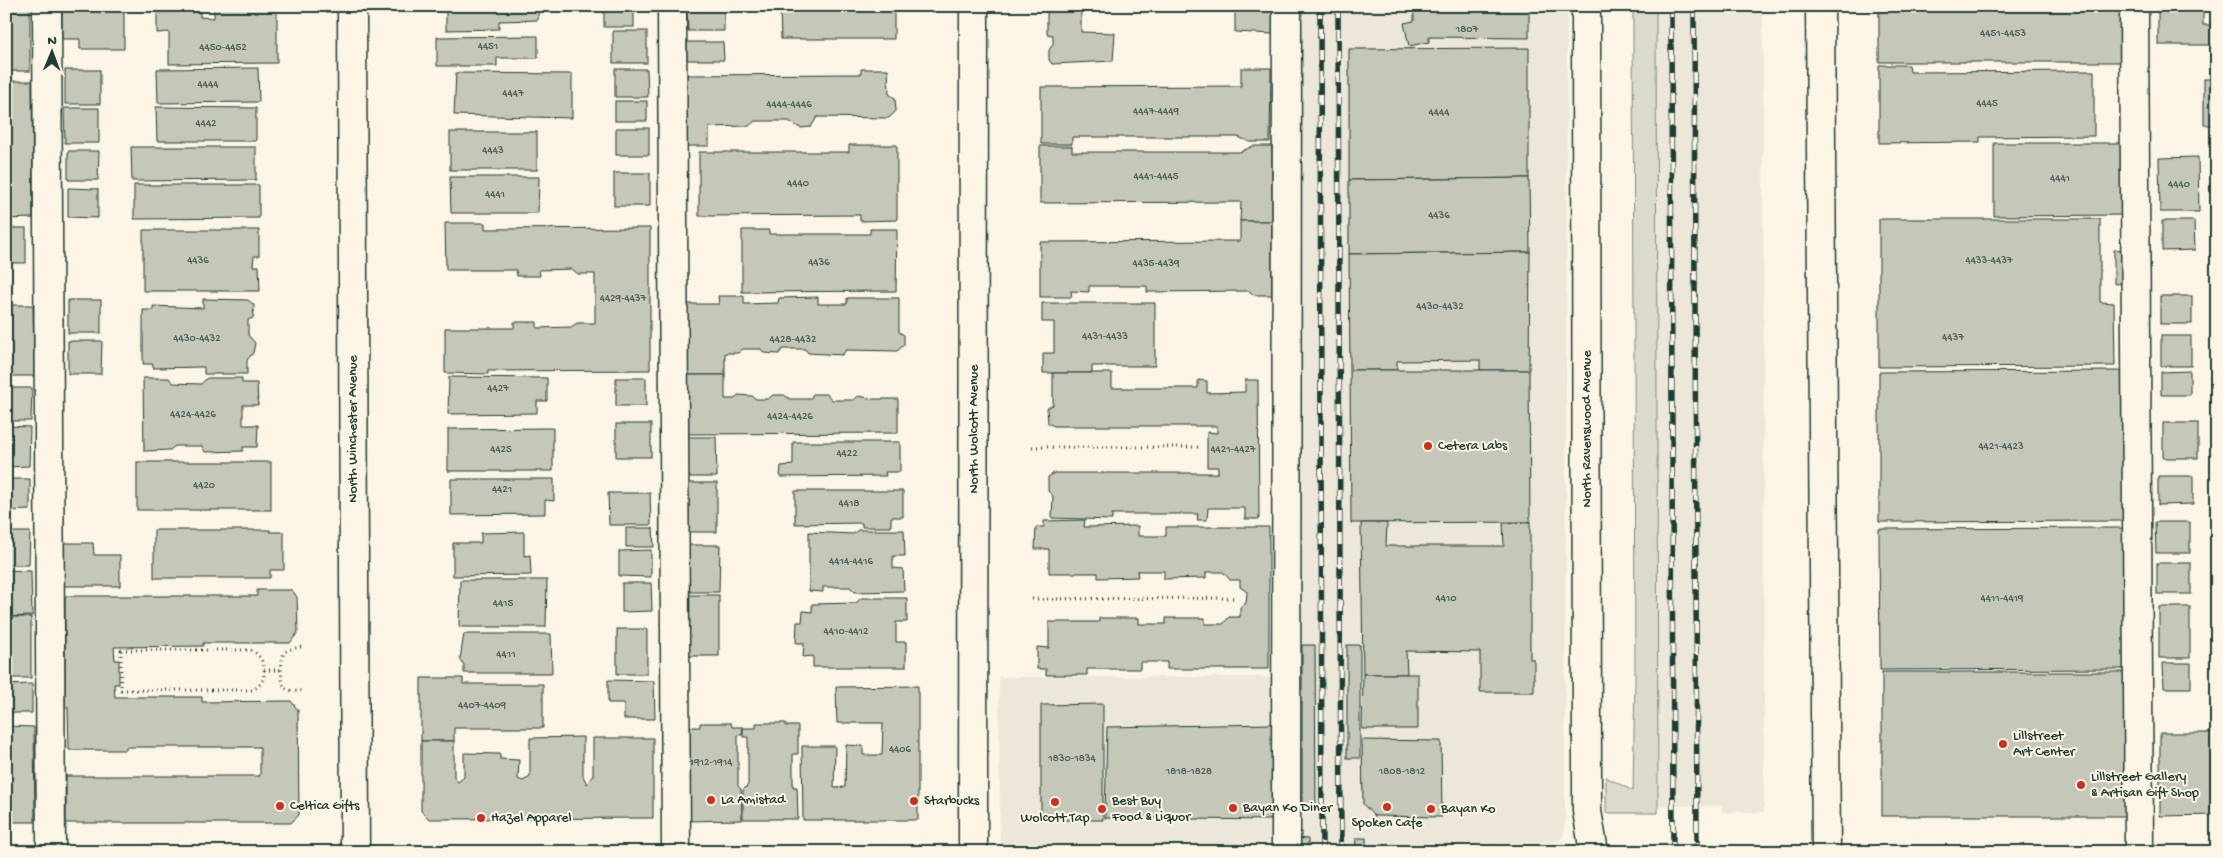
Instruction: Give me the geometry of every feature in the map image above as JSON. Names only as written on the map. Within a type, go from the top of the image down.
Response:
[{"type":"street","points":[[47,6],[51,852]]},
{"type":"street","name":"North Winchester Avenue","points":[[352,6],[355,852]]},
{"type":"street","points":[[672,6],[676,852]]},
{"type":"street","name":"North Wolcott Avenue","points":[[973,852],[974,6]]},
{"type":"street","points":[[1286,852],[1287,6]]},
{"type":"street","name":"North Ravenswood Avenue","points":[[1586,6],[1587,811],[1594,852]]},
{"type":"street","points":[[1820,6],[1826,852]]},
{"type":"street","points":[[2134,6],[2139,852]]},
{"type":"path","points":[[1032,447],[1198,447]]},
{"type":"path","points":[[1032,599],[1237,598]]},
{"type":"path","points":[[301,647],[284,653],[282,658],[282,682],[285,688],[301,691]]},
{"type":"path","points":[[121,650],[251,650],[257,653],[264,670],[262,683],[252,690],[121,690],[121,650]]},
{"type":"path","points":[[264,670],[282,670]]},
{"type":"shaded area","points":[[1287,6],[1567,6],[1565,821],[1563,837],[1556,842],[1364,847],[1244,844],[1000,846],[999,677],[1285,677]]},
{"type":"shaded area","points":[[1633,6],[1656,6],[1658,813],[1606,813],[1606,777],[1633,791],[1635,680]]},
{"type":"shaded area","points":[[1656,6],[1763,6],[1764,812],[1722,812],[1722,806],[1658,806]]},
{"type":"building","points":[[6,6],[30,6],[30,71],[6,71]]},
{"type":"building","points":[[62,6],[124,6],[124,49],[80,49],[80,39],[62,39]]},
{"type":"building","points":[[237,6],[277,6],[277,63],[169,64],[169,32],[157,33],[157,13],[200,12],[200,17],[214,18],[214,8],[237,8]]},
{"type":"building","points":[[446,6],[538,6],[538,20],[499,21],[499,29],[446,30]]},
{"type":"building","points":[[604,6],[634,6],[634,27],[604,27]]},
{"type":"building","points":[[687,6],[724,6],[724,31],[688,31]]},
{"type":"building","points":[[780,6],[894,6],[894,39],[781,39]]},
{"type":"building","points":[[1047,6],[1081,6],[1081,32],[1115,33],[1113,61],[1052,64],[1049,60],[1049,50],[1053,44],[1053,35],[1047,34]]},
{"type":"building","points":[[1235,6],[1273,6],[1273,34],[1235,32]]},
{"type":"building","points":[[1414,6],[1529,6],[1529,38],[1429,37],[1429,42],[1409,46],[1404,23],[1414,21]]},
{"type":"building","points":[[1879,6],[2127,6],[2127,62],[1879,62]]},
{"type":"building","points":[[2158,6],[2203,6],[2203,25],[2217,25],[2217,45],[2158,45]]},
{"type":"building","points":[[613,31],[647,31],[647,63],[613,63]]},
{"type":"building","points":[[538,36],[538,58],[497,58],[497,66],[437,66],[437,37]]},
{"type":"building","points":[[687,42],[723,42],[724,60],[687,60]]},
{"type":"building","points":[[1529,48],[1529,178],[1349,180],[1349,49]]},
{"type":"building","points":[[1879,65],[1909,65],[1910,72],[2094,71],[2094,136],[1980,137],[1980,142],[1879,143]]},
{"type":"building","points":[[258,68],[259,102],[158,103],[157,69]]},
{"type":"building","points":[[1241,68],[1271,68],[1270,142],[1250,142],[1238,137],[1072,137],[1072,144],[1041,144],[1041,87],[1241,86]]},
{"type":"building","points":[[615,69],[647,69],[648,97],[615,97]]},
{"type":"building","points":[[861,69],[888,69],[889,94],[895,98],[896,111],[889,118],[817,117],[811,127],[800,128],[789,121],[755,121],[749,126],[709,127],[709,146],[682,146],[683,75],[861,74]]},
{"type":"building","points":[[65,70],[100,70],[100,104],[65,104]]},
{"type":"building","points":[[456,73],[572,74],[572,118],[454,115]]},
{"type":"building","points":[[2204,79],[2217,79],[2217,125],[2204,125]]},
{"type":"building","points":[[6,81],[32,81],[33,218],[6,219]]},
{"type":"building","points":[[615,101],[647,101],[647,121],[615,121]]},
{"type":"building","points":[[156,107],[256,108],[256,141],[157,141]]},
{"type":"building","points":[[64,108],[99,108],[99,143],[65,143]]},
{"type":"building","points":[[616,128],[649,128],[649,155],[616,155]]},
{"type":"building","points":[[450,132],[537,132],[537,170],[450,170]]},
{"type":"building","points":[[1994,143],[2126,143],[2127,215],[1994,216]]},
{"type":"building","points":[[849,145],[897,145],[897,220],[860,221],[860,215],[699,216],[699,152],[849,152]]},
{"type":"building","points":[[1040,146],[1072,146],[1072,152],[1240,152],[1253,146],[1272,146],[1272,221],[1240,221],[1241,202],[1040,203]]},
{"type":"building","points":[[131,147],[256,147],[256,180],[132,181]]},
{"type":"building","points":[[68,151],[99,151],[98,180],[68,180]]},
{"type":"building","points":[[2198,157],[2199,212],[2160,212],[2159,158]]},
{"type":"building","points":[[614,173],[650,173],[650,206],[614,206]]},
{"type":"building","points":[[450,177],[539,177],[538,213],[451,213]]},
{"type":"building","points":[[1529,178],[1530,252],[1349,254],[1349,180]]},
{"type":"building","points":[[134,185],[259,185],[259,218],[134,219]]},
{"type":"building","points":[[68,188],[98,189],[98,218],[68,217]]},
{"type":"building","points":[[1879,219],[2100,219],[2100,302],[2114,303],[2115,366],[1879,367]]},
{"type":"building","points":[[1240,221],[1272,221],[1272,295],[1254,295],[1249,291],[1147,292],[1147,286],[1089,286],[1089,292],[1071,291],[1072,297],[1040,297],[1040,242],[1240,241]]},
{"type":"building","points":[[2162,221],[2194,221],[2195,250],[2162,251]]},
{"type":"building","points":[[445,223],[485,223],[485,229],[650,228],[650,370],[488,371],[488,374],[445,373],[445,328],[514,328],[514,322],[537,322],[537,328],[571,327],[577,323],[595,323],[595,274],[578,274],[572,269],[539,270],[540,276],[517,276],[516,270],[446,270]]},
{"type":"building","points":[[6,228],[26,228],[26,263],[6,263]]},
{"type":"building","points":[[870,229],[897,229],[896,291],[742,292],[742,230],[769,230],[769,234],[870,234]]},
{"type":"building","points":[[143,230],[259,230],[259,256],[254,256],[253,266],[259,266],[260,291],[143,291]]},
{"type":"building","points":[[2127,249],[2127,283],[2114,284],[2114,250]]},
{"type":"building","points":[[1530,252],[1529,370],[1480,370],[1480,360],[1397,361],[1397,370],[1350,370],[1349,254]]},
{"type":"building","points":[[718,296],[744,296],[744,304],[778,303],[779,298],[818,297],[818,304],[847,304],[847,298],[899,298],[899,332],[904,335],[904,345],[897,351],[846,350],[842,355],[808,353],[805,349],[783,349],[779,354],[764,353],[761,349],[743,349],[738,353],[725,353],[725,375],[682,375],[682,304],[719,304]]},
{"type":"building","points":[[2160,296],[2192,296],[2192,324],[2160,324]]},
{"type":"building","points":[[203,299],[248,300],[254,305],[253,318],[248,320],[248,335],[255,343],[253,353],[247,360],[247,374],[204,374],[204,367],[153,368],[153,364],[143,364],[143,310],[153,310],[153,306],[203,308]]},
{"type":"building","points":[[68,300],[101,300],[101,333],[68,333]]},
{"type":"building","points":[[1042,303],[1155,303],[1155,366],[1092,366],[1092,373],[1043,373],[1043,353],[1054,353],[1054,322],[1042,322]]},
{"type":"building","points":[[6,305],[33,305],[34,376],[6,376]]},
{"type":"building","points":[[2161,336],[2191,336],[2191,366],[2161,366]]},
{"type":"building","points":[[68,341],[102,341],[101,374],[68,374]]},
{"type":"building","points":[[1350,370],[1529,370],[1530,522],[1351,523]]},
{"type":"building","points":[[2123,371],[2123,521],[1879,522],[1879,372]]},
{"type":"building","points":[[2190,371],[2190,395],[2161,395],[2161,372]]},
{"type":"building","points":[[1053,373],[1112,373],[1112,388],[1198,388],[1198,380],[1207,381],[1207,393],[1245,392],[1245,380],[1258,380],[1259,519],[1245,519],[1245,508],[1208,508],[1207,520],[1197,520],[1198,514],[1112,514],[1112,520],[1052,518],[1053,496],[1048,491],[1048,477],[1054,473],[1218,473],[1218,467],[1207,467],[1207,432],[1217,433],[1217,426],[1054,426],[1048,423],[1047,408],[1053,405]]},
{"type":"building","points":[[682,375],[725,375],[725,399],[735,399],[738,395],[752,396],[756,399],[768,399],[773,395],[784,395],[790,399],[810,399],[813,394],[827,394],[832,400],[853,400],[859,396],[873,399],[898,399],[898,433],[683,434]]},
{"type":"building","points":[[449,377],[547,378],[547,401],[537,401],[537,413],[448,414]]},
{"type":"building","points":[[143,378],[169,378],[173,383],[201,384],[207,378],[242,378],[242,383],[257,383],[258,405],[243,405],[243,425],[258,425],[257,447],[243,447],[243,451],[205,452],[202,446],[175,446],[170,450],[144,451]]},
{"type":"building","points":[[616,378],[646,378],[646,406],[616,406]]},
{"type":"building","points":[[6,388],[32,388],[31,421],[6,421]]},
{"type":"building","points":[[2163,423],[2198,423],[2198,458],[2163,458]]},
{"type":"building","points":[[616,424],[651,424],[651,457],[616,457]]},
{"type":"building","points":[[6,426],[30,427],[29,466],[6,467]]},
{"type":"building","points":[[553,428],[553,471],[448,471],[448,429]]},
{"type":"building","points":[[688,437],[716,437],[717,477],[688,477]]},
{"type":"building","points":[[793,442],[900,442],[900,472],[885,472],[886,476],[780,477],[781,466],[793,465]]},
{"type":"building","points":[[137,462],[271,462],[271,510],[137,510]]},
{"type":"building","points":[[2158,476],[2193,476],[2193,504],[2158,505]]},
{"type":"building","points":[[6,479],[30,479],[30,510],[6,511]]},
{"type":"building","points":[[451,479],[554,479],[554,501],[545,500],[545,514],[451,515]]},
{"type":"building","points":[[688,483],[717,483],[717,532],[688,532]]},
{"type":"building","points":[[795,491],[903,491],[903,517],[891,517],[891,527],[862,527],[862,523],[795,524]]},
{"type":"building","points":[[608,493],[650,493],[651,525],[609,525]]},
{"type":"building","points":[[1085,520],[1084,527],[1138,526],[1138,536],[1166,536],[1166,527],[1269,527],[1269,669],[1167,669],[1167,662],[1140,662],[1140,669],[1087,669],[1087,675],[1046,675],[1046,669],[1037,669],[1037,647],[1049,648],[1049,622],[1099,622],[1099,618],[1139,618],[1139,624],[1166,624],[1166,618],[1205,618],[1205,624],[1223,624],[1229,617],[1240,617],[1240,607],[1246,603],[1247,592],[1240,587],[1240,580],[1230,580],[1223,572],[1206,572],[1206,578],[1164,579],[1164,571],[1137,571],[1138,577],[1098,578],[1098,573],[1049,573],[1049,549],[1035,549],[1036,527],[1044,527],[1044,521]]},
{"type":"building","points":[[1530,522],[1530,659],[1534,659],[1534,692],[1480,692],[1480,652],[1406,651],[1407,674],[1363,674],[1361,523],[1387,523],[1386,546],[1504,546],[1503,523]]},
{"type":"building","points":[[2155,522],[2190,522],[2190,553],[2156,553]]},
{"type":"building","points":[[626,528],[653,528],[654,547],[626,547]]},
{"type":"building","points":[[2124,528],[2124,669],[1880,670],[1879,529]]},
{"type":"building","points":[[154,530],[270,530],[270,532],[284,532],[284,570],[270,570],[270,578],[154,578]]},
{"type":"building","points":[[858,530],[904,530],[905,556],[893,556],[893,568],[903,569],[904,591],[855,592],[850,587],[823,587],[823,592],[809,591],[809,532],[853,534]]},
{"type":"building","points":[[6,532],[30,532],[29,565],[6,565]]},
{"type":"building","points":[[524,532],[524,556],[530,555],[531,575],[453,576],[453,543],[481,543],[481,533]]},
{"type":"building","points":[[63,543],[93,543],[94,555],[120,555],[120,586],[63,586]]},
{"type":"building","points":[[688,545],[720,545],[719,592],[688,592]]},
{"type":"building","points":[[651,550],[651,577],[619,576],[619,551]]},
{"type":"building","points":[[2157,563],[2191,563],[2191,594],[2157,594]]},
{"type":"building","points":[[6,570],[31,571],[32,616],[6,617]]},
{"type":"building","points":[[460,580],[547,580],[546,627],[459,627]]},
{"type":"building","points":[[622,583],[651,583],[652,611],[622,612]]},
{"type":"building","points":[[257,590],[292,590],[297,597],[298,632],[290,643],[203,643],[203,646],[114,647],[115,660],[119,660],[119,684],[114,684],[115,697],[202,697],[202,702],[291,701],[298,710],[299,815],[291,823],[66,823],[66,776],[260,776],[260,747],[126,747],[126,750],[69,750],[68,707],[65,707],[65,596],[257,596]]},
{"type":"building","points":[[688,595],[719,595],[719,656],[688,656]]},
{"type":"building","points":[[861,598],[907,598],[907,622],[896,622],[896,642],[906,642],[906,667],[813,667],[813,656],[803,657],[804,643],[796,643],[797,622],[802,622],[803,611],[812,612],[812,604],[856,603]]},
{"type":"building","points":[[2159,607],[2190,607],[2190,658],[2159,658]]},
{"type":"building","points":[[6,617],[31,617],[31,678],[6,678]]},
{"type":"building","points":[[617,629],[647,629],[647,674],[617,674]]},
{"type":"building","points":[[464,634],[551,634],[552,673],[464,673],[464,665],[460,659]]},
{"type":"building","points":[[1302,645],[1315,645],[1316,808],[1302,807],[1302,702],[1296,702],[1293,690],[1302,690]]},
{"type":"building","points":[[1347,645],[1360,645],[1360,758],[1347,758]]},
{"type":"building","points":[[2163,663],[2191,663],[2191,688],[2164,688]]},
{"type":"building","name":"Lillstreet Art Center","points":[[1882,672],[2125,672],[2125,816],[1882,816]]},
{"type":"building","points":[[1363,674],[1418,674],[1418,729],[1362,729]]},
{"type":"building","points":[[421,678],[463,678],[463,684],[543,684],[543,728],[454,728],[454,741],[421,741]]},
{"type":"building","points":[[608,680],[654,681],[655,719],[624,719],[624,703],[608,703]]},
{"type":"building","points":[[32,684],[32,713],[6,713],[6,685]]},
{"type":"building","points":[[918,686],[918,820],[803,820],[802,746],[835,746],[834,788],[845,787],[846,745],[863,746],[863,755],[882,755],[883,723],[837,723],[836,687]]},
{"type":"building","points":[[1103,704],[1103,820],[1049,820],[1041,813],[1041,705]]},
{"type":"building","points":[[700,723],[731,723],[732,727],[743,727],[742,735],[738,735],[738,786],[741,789],[742,820],[685,821],[688,727],[700,727]]},
{"type":"building","points":[[756,723],[786,723],[786,726],[798,726],[798,754],[793,754],[793,787],[797,787],[798,819],[743,819],[743,790],[748,785],[748,737],[743,737],[743,728],[756,728]]},
{"type":"building","points":[[1272,724],[1273,820],[1105,818],[1107,727]]},
{"type":"building","points":[[6,726],[34,727],[35,822],[6,822]]},
{"type":"building","points":[[2160,733],[2217,733],[2217,815],[2160,816]]},
{"type":"building","points":[[583,737],[583,776],[587,784],[593,775],[593,738],[653,738],[653,818],[429,819],[421,811],[421,741],[454,741],[454,778],[458,782],[464,777],[464,753],[500,754],[500,759],[519,760],[518,779],[523,781],[530,777],[530,738]]},
{"type":"building","points":[[1362,740],[1441,741],[1442,817],[1374,816],[1363,804]]},
{"type":"building","points":[[1297,838],[1308,839],[1308,852],[1297,852]]},
{"type":"building","points":[[1356,838],[1366,838],[1366,852],[1355,852]]},
{"type":"railway","points":[[1320,6],[1322,852]]},
{"type":"railway","points":[[1338,6],[1341,852]]},
{"type":"railway","points":[[1671,6],[1673,852]]},
{"type":"railway","points":[[1694,6],[1697,852]]},
{"type":"place","name":"Cetera Labs","points":[[1428,446]]},
{"type":"place","name":"Lillstreet Art Center","points":[[2003,744]]},
{"type":"place","name":"Lillstreet Gallery & Artisan Gift Shop","points":[[2081,785]]},
{"type":"place","name":"La Amistad","points":[[711,800]]},
{"type":"place","name":"Starbucks","points":[[914,801]]},
{"type":"place","name":"Wolcott Tap","points":[[1055,802]]},
{"type":"place","name":"Celtica Gifts","points":[[280,806]]},
{"type":"place","name":"Spoken Cafe","points":[[1387,807]]},
{"type":"place","name":"Bayan Ko Diner","points":[[1233,808]]},
{"type":"place","name":"Best Buy Food & Liquor","points":[[1102,809]]},
{"type":"place","name":"Bayan Ko","points":[[1431,809]]},
{"type":"place","name":"Hazel Apparel","points":[[481,818]]}]
